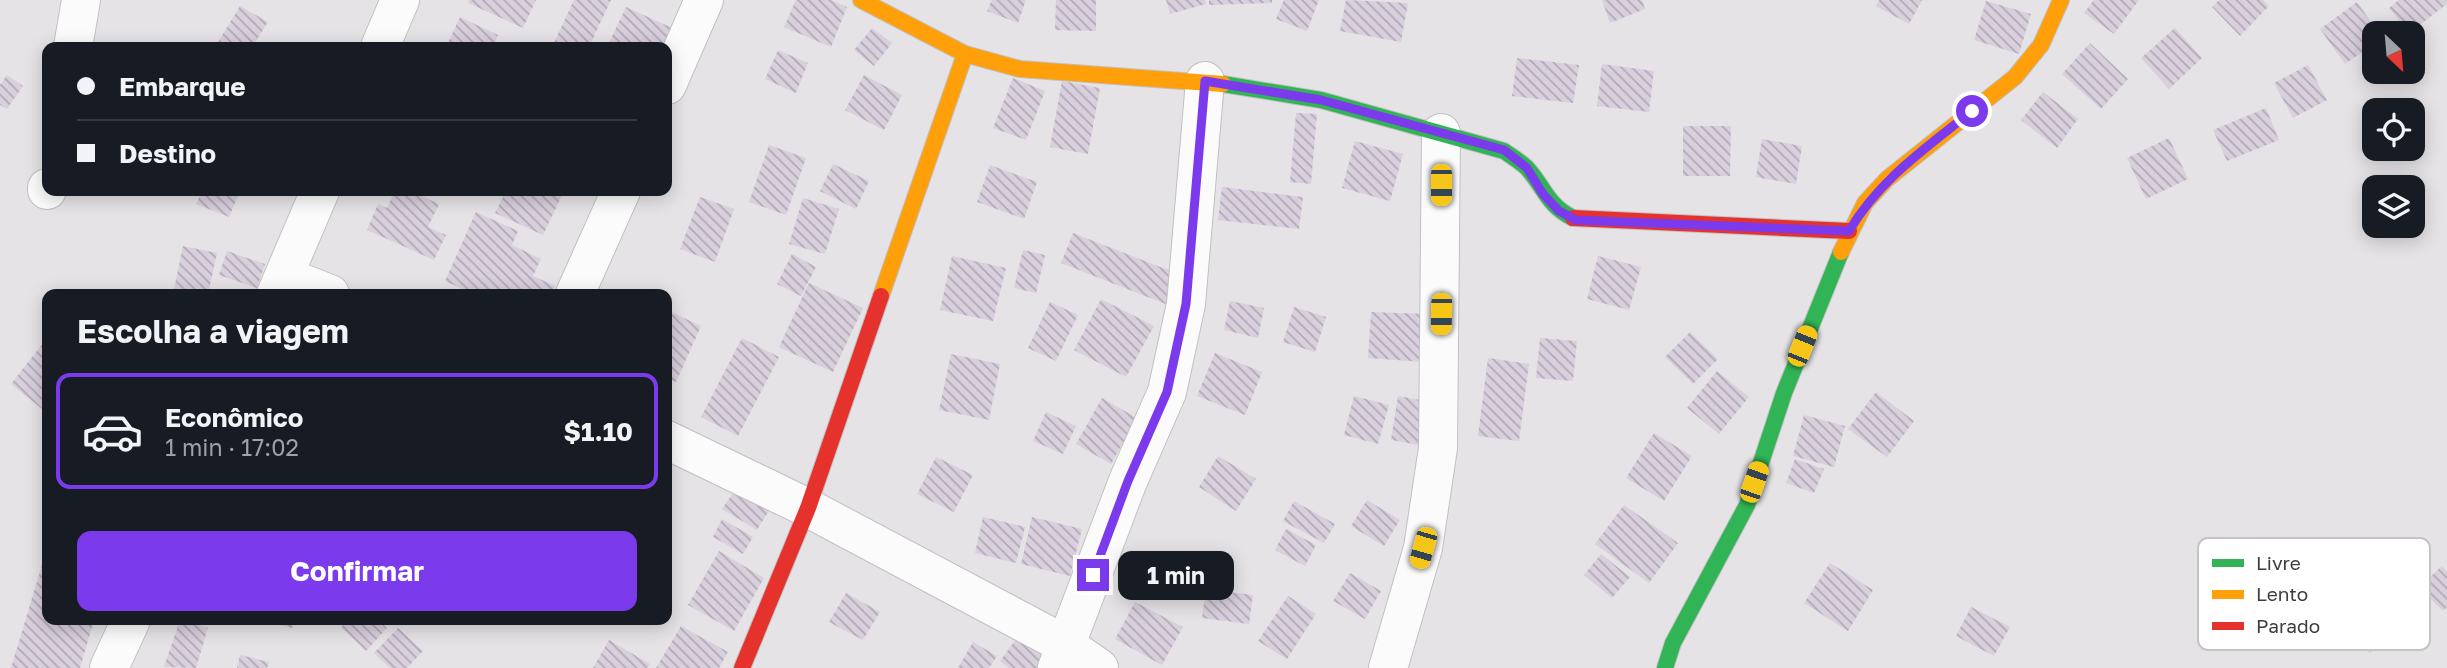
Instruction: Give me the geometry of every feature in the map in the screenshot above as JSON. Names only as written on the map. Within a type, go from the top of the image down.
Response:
[{"type":"street","points":[[74,42],[81,0]]},
{"type":"street","points":[[382,42],[400,0]]},
{"type":"street","points":[[672,74],[704,0]]},
{"type":"street","points":[[861,0],[964,54],[1020,69],[1205,81],[1321,100],[1504,150],[1527,168],[1543,194],[1559,211],[1576,220],[1849,231]]},
{"type":"street","points":[[1665,668],[1673,643],[1746,505],[1784,393],[1849,231],[1865,203],[1886,179],[2015,77],[2041,45],[2061,0]]},
{"type":"street","points":[[741,668],[808,508],[964,54]]},
{"type":"street","points":[[1062,657],[1128,481],[1167,392],[1186,304],[1205,81]]},
{"type":"street","points":[[1388,668],[1423,548],[1438,448],[1441,133]]},
{"type":"street","points":[[302,289],[280,285],[318,196]]},
{"type":"street","points":[[577,289],[619,196]]},
{"type":"street","points":[[672,442],[808,508],[1062,657],[1098,668]]},
{"type":"street","points":[[109,668],[129,625]]},
{"type":"building","points":[[469,0],[536,0],[523,28],[468,3]]},
{"type":"building","points":[[574,0],[611,0],[591,42],[554,42]]},
{"type":"building","points":[[796,0],[831,0],[847,7],[831,47],[784,27]]},
{"type":"building","points":[[992,0],[1026,0],[1018,23],[987,11]]},
{"type":"building","points":[[1056,0],[1096,0],[1096,31],[1055,30]]},
{"type":"building","points":[[1166,0],[1205,0],[1206,4],[1170,14]]},
{"type":"building","points":[[1209,0],[1272,0],[1272,3],[1209,5]]},
{"type":"building","points":[[1284,0],[1319,0],[1307,31],[1276,19]]},
{"type":"building","points":[[1346,0],[1408,3],[1401,42],[1340,31]]},
{"type":"building","points":[[1602,0],[1642,0],[1645,9],[1610,23]]},
{"type":"building","points":[[1879,0],[1922,0],[1909,24],[1876,6]]},
{"type":"building","points":[[2094,0],[2139,0],[2114,34],[2084,13]]},
{"type":"building","points":[[2219,0],[2263,0],[2269,6],[2240,36],[2212,7]]},
{"type":"building","points":[[2399,0],[2446,0],[2447,4],[2425,21],[2399,21],[2389,8]]},
{"type":"building","points":[[1986,1],[2031,14],[2019,54],[1974,40]]},
{"type":"building","points":[[2357,2],[2370,21],[2362,21],[2362,52],[2345,64],[2320,29]]},
{"type":"building","points":[[240,6],[268,22],[255,42],[218,42]]},
{"type":"building","points":[[626,7],[679,31],[671,42],[609,42]]},
{"type":"building","points":[[460,17],[498,35],[495,42],[448,42]]},
{"type":"building","points":[[872,28],[892,43],[874,66],[854,50]]},
{"type":"building","points":[[2175,28],[2202,58],[2169,89],[2141,58]]},
{"type":"building","points":[[2090,43],[2128,79],[2101,109],[2062,74]]},
{"type":"building","points":[[778,50],[808,63],[796,93],[765,79]]},
{"type":"building","points":[[1517,58],[1579,65],[1573,103],[1512,96]]},
{"type":"building","points":[[1602,64],[1654,71],[1649,112],[1597,106]]},
{"type":"building","points":[[2308,65],[2327,100],[2293,118],[2274,83]]},
{"type":"building","points":[[7,75],[23,86],[7,109],[0,105],[0,85]]},
{"type":"building","points":[[864,75],[902,95],[884,130],[845,110]]},
{"type":"building","points":[[1013,78],[1045,91],[1026,140],[993,128]]},
{"type":"building","points":[[1062,81],[1100,88],[1088,154],[1050,147]]},
{"type":"building","points":[[2043,92],[2078,119],[2057,148],[2021,120]]},
{"type":"building","points":[[2266,108],[2279,140],[2227,161],[2213,130]]},
{"type":"building","points":[[1296,113],[1317,114],[1311,184],[1290,182]]},
{"type":"building","points":[[1683,126],[1731,126],[1730,176],[1683,176]]},
{"type":"building","points":[[2169,138],[2188,179],[2146,199],[2127,158]]},
{"type":"building","points":[[1762,139],[1802,146],[1796,184],[1756,177]]},
{"type":"building","points":[[1355,141],[1403,154],[1390,201],[1342,188]]},
{"type":"building","points":[[769,145],[806,158],[786,215],[749,202]]},
{"type":"building","points":[[833,164],[869,181],[856,209],[820,191]]},
{"type":"building","points":[[990,165],[1037,182],[1024,219],[977,202]]},
{"type":"building","points":[[1222,187],[1303,197],[1299,229],[1218,220]]},
{"type":"building","points":[[200,196],[238,196],[229,217],[196,204]]},
{"type":"building","points":[[393,196],[422,196],[439,204],[428,227],[446,235],[434,260],[367,230],[378,204],[387,208]]},
{"type":"building","points":[[504,196],[562,196],[543,235],[495,213]]},
{"type":"building","points":[[700,197],[734,209],[715,262],[680,249]]},
{"type":"building","points":[[803,198],[839,209],[825,254],[789,244]]},
{"type":"building","points":[[476,212],[518,231],[512,245],[541,259],[533,276],[555,286],[554,289],[462,289],[445,281]]},
{"type":"building","points":[[1073,233],[1186,277],[1173,307],[1061,263]]},
{"type":"building","points":[[183,246],[217,253],[209,289],[174,289]]},
{"type":"building","points":[[1023,250],[1045,255],[1036,293],[1014,288]]},
{"type":"building","points":[[227,251],[265,264],[257,288],[219,275]]},
{"type":"building","points":[[792,254],[816,267],[801,296],[777,284]]},
{"type":"building","points":[[952,256],[1006,268],[993,321],[940,310]]},
{"type":"building","points":[[1598,256],[1641,267],[1629,310],[1587,299]]},
{"type":"building","points":[[809,283],[863,308],[833,372],[779,347]]},
{"type":"building","points":[[1101,299],[1154,326],[1126,377],[1074,350]]},
{"type":"building","points":[[1230,301],[1264,308],[1258,338],[1224,330]]},
{"type":"building","points":[[1050,302],[1078,315],[1056,361],[1028,348]]},
{"type":"building","points":[[1294,307],[1326,317],[1315,352],[1283,342]]},
{"type":"building","points":[[672,312],[701,326],[676,382],[672,380]]},
{"type":"building","points":[[1371,312],[1427,314],[1424,362],[1368,358]]},
{"type":"building","points":[[1690,332],[1718,359],[1693,384],[1665,357]]},
{"type":"building","points":[[742,338],[779,357],[738,436],[701,417]]},
{"type":"building","points":[[1540,338],[1577,341],[1573,381],[1536,378]]},
{"type":"building","points":[[42,344],[42,409],[11,384]]},
{"type":"building","points":[[1215,353],[1262,372],[1245,415],[1197,396]]},
{"type":"building","points":[[951,354],[1000,364],[989,420],[939,410]]},
{"type":"building","points":[[1488,358],[1529,364],[1519,441],[1478,436]]},
{"type":"building","points":[[1717,371],[1749,397],[1719,434],[1687,408]]},
{"type":"building","points":[[1876,392],[1914,421],[1887,457],[1848,429]]},
{"type":"building","points":[[1354,396],[1389,405],[1378,444],[1344,435]]},
{"type":"building","points":[[1398,396],[1432,402],[1425,446],[1391,440]]},
{"type":"building","points":[[1102,398],[1137,418],[1111,464],[1076,444]]},
{"type":"building","points":[[1046,412],[1076,426],[1063,454],[1033,441]]},
{"type":"building","points":[[1804,415],[1845,426],[1834,467],[1793,456]]},
{"type":"building","points":[[1654,433],[1692,456],[1664,501],[1626,478]]},
{"type":"building","points":[[1218,456],[1256,479],[1236,511],[1199,487]]},
{"type":"building","points":[[936,457],[973,475],[954,512],[917,494]]},
{"type":"building","points":[[1795,459],[1824,469],[1814,493],[1786,483]]},
{"type":"building","points":[[739,484],[773,504],[757,530],[722,509]]},
{"type":"building","points":[[1367,500],[1400,520],[1384,546],[1351,526]]},
{"type":"building","points":[[1294,501],[1335,524],[1324,543],[1283,521]]},
{"type":"building","points":[[1624,505],[1678,543],[1649,583],[1595,544]]},
{"type":"building","points":[[983,517],[1025,527],[1016,563],[975,553]]},
{"type":"building","points":[[1032,517],[1082,529],[1070,576],[1021,564]]},
{"type":"building","points":[[722,519],[753,537],[743,554],[713,537]]},
{"type":"building","points":[[1286,529],[1316,545],[1305,566],[1275,550]]},
{"type":"building","points":[[719,551],[764,578],[734,631],[688,605]]},
{"type":"building","points":[[1601,554],[1630,577],[1612,598],[1584,575]]},
{"type":"building","points":[[1830,563],[1873,590],[1848,631],[1804,603]]},
{"type":"building","points":[[42,565],[42,625],[93,625],[80,668],[11,668]]},
{"type":"building","points":[[2442,566],[2447,572],[2447,607],[2443,611],[2430,598],[2430,577]]},
{"type":"building","points":[[1350,573],[1381,591],[1365,619],[1333,601]]},
{"type":"building","points":[[1206,589],[1253,595],[1249,624],[1202,618]]},
{"type":"building","points":[[846,593],[880,612],[863,640],[829,622]]},
{"type":"building","points":[[1288,596],[1316,614],[1287,659],[1258,641]]},
{"type":"building","points":[[1135,602],[1183,627],[1162,665],[1115,639]]},
{"type":"building","points":[[1971,607],[2010,627],[1994,656],[1956,636]]},
{"type":"building","points":[[178,625],[208,628],[196,668],[164,667]]},
{"type":"building","points":[[384,625],[387,628],[366,651],[341,627]]},
{"type":"building","points":[[681,626],[728,652],[719,668],[656,668]]},
{"type":"building","points":[[398,628],[423,651],[407,668],[390,668],[374,653]]},
{"type":"building","points":[[1021,632],[1055,656],[1046,668],[1009,668],[1000,661]]},
{"type":"building","points":[[609,640],[650,664],[647,668],[593,668]]},
{"type":"building","points":[[973,642],[997,656],[989,668],[958,668]]},
{"type":"building","points":[[240,655],[269,662],[267,668],[237,668]]},
{"type":"traffic: fast","points":[[1223,84],[1321,100],[1504,151],[1527,168],[1557,208],[1573,218]]},
{"type":"traffic: fast","points":[[1665,668],[1673,643],[1747,505],[1784,393],[1841,252]]},
{"type":"traffic: slow","points":[[861,0],[965,54],[1020,69],[1223,84]]},
{"type":"traffic: slow","points":[[1841,252],[1865,203],[1887,179],[2015,77],[2041,45],[2061,0]]},
{"type":"traffic: slow","points":[[881,296],[965,54]]},
{"type":"traffic: jam","points":[[1573,218],[1849,231]]},
{"type":"traffic: jam","points":[[742,668],[808,508],[881,296]]},
{"type":"route","points":[[1093,575],[1128,481],[1167,392],[1186,304],[1205,81],[1321,100],[1504,150],[1527,168],[1543,194],[1559,211],[1576,220],[1849,231],[1865,203],[1886,179],[1972,111]]}]
